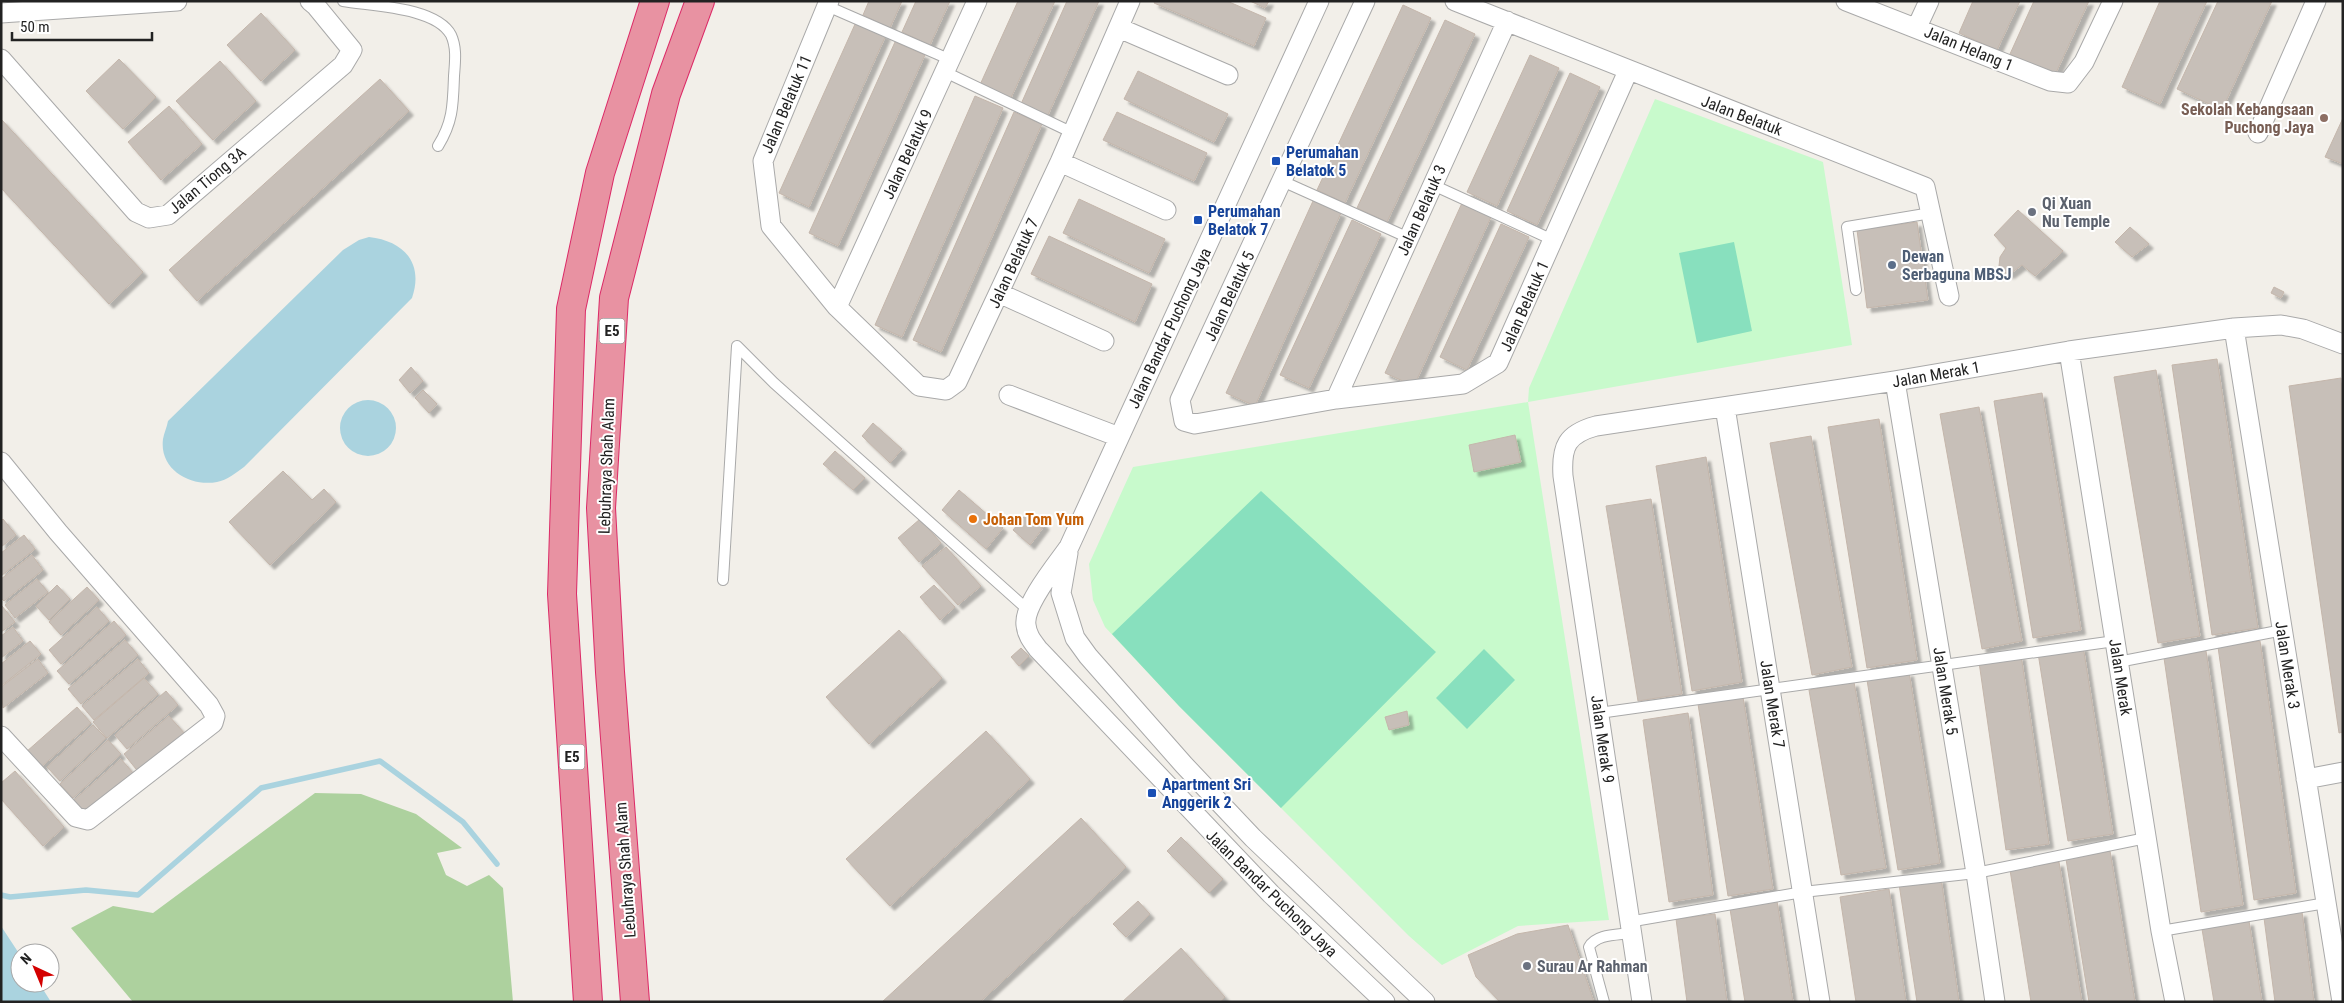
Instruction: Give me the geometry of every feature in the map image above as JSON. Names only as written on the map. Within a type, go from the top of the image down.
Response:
[{"type":"highway","name":"E5","points":[[588,1002],[562,594],[571,309],[600,173],[655,1]]},
{"type":"highway","name":"Lebuhraya Shah Alam","points":[[635,1002],[610,672],[601,508],[614,298],[666,94],[700,1]]},
{"type":"street","points":[[1,13],[177,1]]},
{"type":"street","name":"Jalan Tiong 3A","points":[[1,59],[136,212],[148,218],[168,215],[343,64],[352,50],[310,1]]},
{"type":"street","name":"Jalan Belatuk 9","points":[[837,307],[977,1]]},
{"type":"street","name":"Jalan Belatuk 7","points":[[837,307],[919,386],[946,390],[957,382],[1060,162],[1130,1]]},
{"type":"street","name":"Jalan Bandar Puchong Jaya","points":[[1319,1],[1069,547],[1027,609],[1025,623],[1028,636],[1038,649],[1271,894],[1385,1002]]},
{"type":"street","name":"Jalan Belatuk 5","points":[[1180,400],[1365,1]]},
{"type":"street","name":"Jalan Belatuk","points":[[1455,1],[1628,71],[1925,186],[1949,296]]},
{"type":"street","name":"Jalan Helang 1","points":[[1846,1],[1917,27],[2050,81],[2068,83],[2084,62],[2112,1]]},
{"type":"street","points":[[1917,27],[1929,1]]},
{"type":"street","points":[[2258,133],[2316,1]]},
{"type":"street","name":"Jalan Belatuk 11","points":[[828,4],[762,161],[771,226],[837,307]]},
{"type":"street","name":"Jalan Belatuk 3","points":[[1336,399],[1507,21]]},
{"type":"street","points":[[1119,28],[1228,76]]},
{"type":"street","name":"Jalan Belatuk 1","points":[[1180,400],[1184,421],[1195,424],[1336,399],[1463,384],[1498,363],[1628,71]]},
{"type":"street","points":[[1060,162],[1166,210]]},
{"type":"street","points":[[999,293],[1104,341]]},
{"type":"street","name":"Jalan Merak 1","points":[[1563,476],[1563,449],[1571,438],[1582,430],[1596,426],[1895,381],[2069,351],[2234,328],[2281,325],[2303,329],[2343,344]]},
{"type":"street","name":"Jalan Merak 3","points":[[2234,328],[2326,903],[2338,944],[2342,1002]]},
{"type":"street","name":"Jalan Merak","points":[[2069,351],[2161,931],[2175,1002]]},
{"type":"street","name":"Jalan Merak 5","points":[[1895,381],[1976,873],[1995,1002]]},
{"type":"street","points":[[1009,395],[1119,437]]},
{"type":"street","name":"Jalan Merak 7","points":[[1725,407],[1820,1002]]},
{"type":"street","points":[[1,462],[58,532],[209,705],[215,716],[212,723],[88,820],[76,817],[1,736]]},
{"type":"street","name":"Jalan Merak 9","points":[[1563,476],[1629,927],[1642,1002]]},
{"type":"street","name":"Jalan Bandar Puchong Jaya","points":[[1069,547],[1061,593],[1075,638],[1088,656],[1184,765],[1253,838],[1426,1002]]},
{"type":"street","points":[[2306,779],[2343,772]]},
{"type":"lane","points":[[344,1],[424,14],[441,23],[450,34],[455,47],[453,112],[448,130],[438,146]]},
{"type":"lane","points":[[828,4],[1073,133]]},
{"type":"lane","points":[[1282,181],[1409,238]]},
{"type":"lane","points":[[1433,185],[1553,240]]},
{"type":"lane","points":[[1856,290],[1847,227],[1931,213]]},
{"type":"lane","points":[[723,580],[737,346],[774,383],[1027,609]]},
{"type":"lane","points":[[2118,662],[2282,630]]},
{"type":"lane","points":[[1599,713],[2115,641]]},
{"type":"lane","points":[[1604,1002],[1589,947],[1592,941],[1598,938],[1629,927],[1803,892],[1976,873],[2146,838]]},
{"type":"lane","points":[[2161,931],[2326,903]]},
{"type":"green space","points":[[1655,99],[1823,162],[1852,345],[1528,402],[1529,388]]},
{"type":"green space","points":[[1734,242],[1752,331],[1697,343],[1679,253]]},
{"type":"green space","points":[[1528,402],[1609,920],[1518,926],[1442,965],[1409,936],[1179,706],[1105,627],[1093,600],[1089,564],[1133,467]]},
{"type":"green space","points":[[1261,491],[1436,652],[1281,808],[1179,706],[1112,634]]},
{"type":"green space","points":[[1484,649],[1515,680],[1467,729],[1436,698]]},
{"type":"green space","points":[[315,793],[361,794],[416,814],[462,848],[437,853],[446,875],[467,886],[489,875],[503,888],[513,1002],[133,1002],[71,928],[113,906],[153,913]]},
{"type":"water","points":[[369,237],[392,243],[408,256],[413,264],[415,274],[412,298],[235,474],[221,481],[207,483],[187,479],[171,468],[163,450],[163,439],[168,421],[343,250],[359,240]]},
{"type":"water","points":[[362,400],[374,400],[384,404],[392,412],[396,428],[392,444],[384,452],[374,456],[362,456],[352,452],[344,444],[340,434],[340,422],[344,412],[352,404]]},
{"type":"water","points":[[1,926],[12,943],[10,943],[10,993],[45,993],[51,1002],[1,1002]]},
{"type":"building","points":[[869,1],[902,1],[890,28],[863,15]]},
{"type":"building","points":[[916,1],[950,1],[930,45],[902,32]]},
{"type":"building","points":[[1018,1],[1055,1],[1010,100],[979,87]]},
{"type":"building","points":[[1067,1],[1099,1],[1048,115],[1021,104]]},
{"type":"building","points":[[1155,1],[1227,1],[1266,18],[1254,46],[1154,3]]},
{"type":"building","points":[[1250,1],[1269,1],[1265,8]]},
{"type":"building","points":[[1973,1],[2020,1],[1997,50],[1959,33]]},
{"type":"building","points":[[2034,1],[2089,1],[2055,75],[2010,54]]},
{"type":"building","points":[[2160,1],[2207,1],[2160,104],[2122,87]]},
{"type":"building","points":[[2218,1],[2272,1],[2222,110],[2177,89]]},
{"type":"building","points":[[1403,5],[1431,18],[1345,203],[1317,190]]},
{"type":"building","points":[[261,13],[295,50],[261,81],[227,45]]},
{"type":"building","points":[[1445,20],[1475,34],[1387,222],[1357,208]]},
{"type":"building","points":[[856,22],[886,35],[809,207],[779,193]]},
{"type":"building","points":[[895,42],[925,55],[838,246],[809,233]]},
{"type":"building","points":[[1530,55],[1559,68],[1497,206],[1467,192]]},
{"type":"building","points":[[119,59],[156,97],[123,129],[86,91]]},
{"type":"building","points":[[220,61],[256,101],[213,140],[176,101]]},
{"type":"building","points":[[1138,71],[1228,114],[1214,142],[1124,99]]},
{"type":"building","points":[[1570,73],[1600,87],[1537,225],[1507,211]]},
{"type":"building","points":[[380,79],[409,111],[197,301],[169,270]]},
{"type":"building","points":[[975,96],[1003,108],[902,337],[875,325]]},
{"type":"building","points":[[169,106],[202,144],[161,180],[128,142]]},
{"type":"building","points":[[1014,112],[1042,124],[941,352],[913,340]]},
{"type":"building","points":[[1117,112],[1207,153],[1194,181],[1103,140]]},
{"type":"building","points":[[2343,118],[2343,164],[2325,157]]},
{"type":"building","points":[[1,119],[143,272],[109,304],[1,188]]},
{"type":"building","points":[[1079,199],[1165,239],[1149,273],[1063,233]]},
{"type":"building","points":[[1313,201],[1341,213],[1255,406],[1226,393]]},
{"type":"building","points":[[1462,203],[1491,217],[1414,386],[1385,373]]},
{"type":"building","points":[[2018,210],[2063,251],[2035,276],[2022,265],[2010,274],[2002,272],[1999,266],[2000,257],[2006,248],[1994,235]]},
{"type":"building","points":[[1352,220],[1381,234],[1309,388],[1280,375]]},
{"type":"building","name":"Dewan Serbaguna MBSJ","points":[[1917,222],[1928,300],[1867,308],[1857,230]]},
{"type":"building","points":[[1501,224],[1529,237],[1467,370],[1440,357]]},
{"type":"building","points":[[2130,227],[2149,244],[2132,257],[2115,242]]},
{"type":"building","points":[[1049,236],[1152,284],[1135,322],[1031,274]]},
{"type":"building","points":[[2274,287],[2284,292],[2281,298],[2271,293]]},
{"type":"building","points":[[2217,359],[2258,628],[2212,635],[2172,365]]},
{"type":"building","points":[[411,367],[423,381],[410,393],[399,380]]},
{"type":"building","points":[[2156,370],[2200,636],[2158,643],[2114,377]]},
{"type":"building","points":[[2341,378],[2343,732],[2339,733],[2289,386]]},
{"type":"building","points":[[423,390],[437,404],[429,413],[415,398]]},
{"type":"building","points":[[2042,393],[2081,630],[2033,638],[1994,401]]},
{"type":"building","points":[[1979,407],[2022,641],[1982,649],[1940,414]]},
{"type":"building","points":[[1879,419],[1917,660],[1867,668],[1828,427]]},
{"type":"building","points":[[873,423],[902,449],[890,463],[862,436]]},
{"type":"building","points":[[1515,435],[1521,462],[1474,472],[1469,445]]},
{"type":"building","points":[[1811,436],[1852,667],[1812,675],[1770,443]]},
{"type":"building","points":[[835,451],[865,478],[853,490],[823,464]]},
{"type":"building","points":[[1706,457],[1742,682],[1692,691],[1656,466]]},
{"type":"building","points":[[283,471],[312,500],[324,489],[336,502],[270,565],[229,522]]},
{"type":"building","name":"Johan Tom Yum","points":[[959,490],[1003,528],[986,549],[942,510]]},
{"type":"building","points":[[1651,499],[1682,694],[1638,701],[1606,506]]},
{"type":"building","points":[[1028,512],[1045,525],[1030,545],[1013,530]]},
{"type":"building","points":[[3,519],[16,535],[1,547],[1,521]]},
{"type":"building","points":[[920,519],[941,543],[919,562],[898,538]]},
{"type":"building","points":[[24,535],[35,549],[1,576],[1,553]]},
{"type":"building","points":[[946,547],[981,586],[958,605],[922,566]]},
{"type":"building","points":[[32,555],[43,570],[4,601],[1,598],[1,579]]},
{"type":"building","points":[[37,579],[48,592],[15,618],[5,605]]},
{"type":"building","points":[[57,585],[70,599],[49,620],[36,606]]},
{"type":"building","points":[[934,585],[955,607],[940,620],[920,597]]},
{"type":"building","points":[[87,587],[99,600],[61,635],[49,622]]},
{"type":"building","points":[[1,607],[15,622],[1,632]]},
{"type":"building","points":[[97,607],[109,621],[61,664],[49,650]]},
{"type":"building","points":[[114,621],[126,635],[69,684],[57,671]]},
{"type":"building","points":[[13,627],[23,641],[1,658],[1,636]]},
{"type":"building","points":[[899,630],[942,678],[869,744],[826,697]]},
{"type":"building","points":[[125,640],[138,655],[81,704],[68,689]]},
{"type":"building","points":[[30,641],[41,654],[1,686],[1,664]]},
{"type":"building","points":[[2260,641],[2296,893],[2254,900],[2218,647]]},
{"type":"building","points":[[2083,646],[2113,834],[2068,841],[2038,653]]},
{"type":"building","points":[[1021,648],[1029,656],[1019,666],[1011,657]]},
{"type":"building","points":[[2206,651],[2243,905],[2201,912],[2164,658]]},
{"type":"building","points":[[2021,655],[2049,844],[2006,850],[1979,662]]},
{"type":"building","points":[[38,659],[48,673],[3,708],[1,687]]},
{"type":"building","points":[[138,659],[149,673],[94,720],[82,706]]},
{"type":"building","points":[[1909,672],[1940,863],[1898,870],[1867,680]]},
{"type":"building","points":[[144,678],[158,694],[107,738],[93,722]]},
{"type":"building","points":[[1854,682],[1886,868],[1841,875],[1809,690]]},
{"type":"building","points":[[166,691],[178,705],[127,749],[115,735]]},
{"type":"building","points":[[1743,697],[1773,889],[1728,896],[1698,704]]},
{"type":"building","points":[[77,707],[91,723],[40,768],[26,752]]},
{"type":"building","points":[[1407,711],[1409,725],[1389,730],[1385,717]]},
{"type":"building","points":[[1688,713],[1713,895],[1669,902],[1643,720]]},
{"type":"building","points":[[169,716],[186,735],[140,774],[124,754]]},
{"type":"building","points":[[93,725],[106,738],[60,781],[47,767]]},
{"type":"building","points":[[986,731],[1030,779],[890,906],[846,859]]},
{"type":"building","points":[[108,740],[121,754],[73,798],[60,784]]},
{"type":"building","points":[[121,759],[134,774],[86,816],[73,801]]},
{"type":"building","points":[[15,771],[64,827],[43,846],[1,799],[1,783]]},
{"type":"building","points":[[1081,818],[1126,867],[980,1002],[882,1002]]},
{"type":"building","points":[[1181,837],[1223,879],[1209,893],[1167,851]]},
{"type":"building","points":[[2110,851],[2135,1002],[2089,1002],[2066,859]]},
{"type":"building","points":[[2059,862],[2082,1002],[2031,1002],[2010,870]]},
{"type":"building","points":[[1941,878],[1959,1002],[1917,1002],[1899,884]]},
{"type":"building","points":[[1889,889],[1906,1002],[1856,1002],[1840,897]]},
{"type":"building","points":[[1138,901],[1150,914],[1126,937],[1113,924]]},
{"type":"building","points":[[1777,901],[1793,1002],[1745,1002],[1730,909]]},
{"type":"building","points":[[2302,912],[2314,1002],[2275,1002],[2264,918]]},
{"type":"building","points":[[1715,914],[1727,1002],[1687,1002],[1676,919]]},
{"type":"building","points":[[2249,921],[2262,1002],[2214,1002],[2202,929]]},
{"type":"building","name":"Surau Ar Rahman","points":[[1568,925],[1594,1002],[1500,1002],[1476,977],[1468,955],[1517,934]]},
{"type":"building","points":[[1181,948],[1225,997],[1220,1002],[1122,1002]]},
{"type":"waterway","points":[[1,895],[10,897],[86,890],[138,895],[261,788],[380,761],[463,822],[497,864]]},
{"type":"place","name":"Sekolah Kebangsaan Puchong Jaya","points":[[2324,118]]},
{"type":"place","name":"Perumahan Belatok 5","points":[[1276,161]]},
{"type":"place","name":"Qi Xuan Nu Temple","points":[[2032,212]]},
{"type":"place","name":"Perumahan Belatok 7","points":[[1198,220]]},
{"type":"place","name":"Dewan Serbaguna MBSJ","points":[[1892,265]]},
{"type":"place","name":"Johan Tom Yum","points":[[973,519]]},
{"type":"place","name":"Apartment Sri Anggerik 2","points":[[1152,793]]},
{"type":"place","name":"Surau Ar Rahman","points":[[1527,966]]}]
